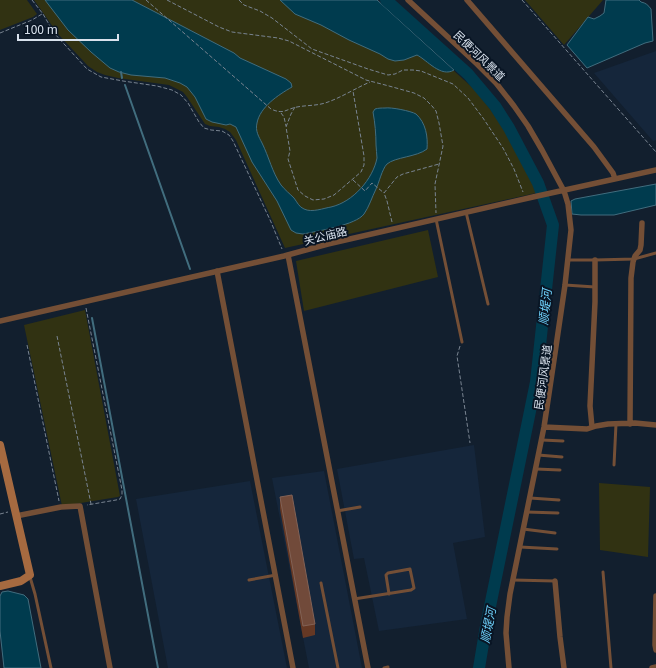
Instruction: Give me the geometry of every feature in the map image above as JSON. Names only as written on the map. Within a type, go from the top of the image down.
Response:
[{"type":"street","name":"民便河风景道","points":[[408,0],[496,83],[528,126],[568,204],[571,230],[565,285],[542,440],[523,529],[507,617],[506,633],[509,668]]},
{"type":"street","points":[[467,0],[594,147],[613,173],[615,179]]},
{"type":"street","name":"关公庙路","points":[[0,321],[286,256],[328,244],[466,212],[656,170]]},
{"type":"street","points":[[630,424],[631,278],[633,262],[640,250],[641,245],[642,223]]},
{"type":"street","points":[[286,256],[368,668]]},
{"type":"street","points":[[592,427],[590,406],[595,260]]},
{"type":"street","points":[[217,271],[294,668]]},
{"type":"street","points":[[544,427],[587,429],[596,426],[616,424],[656,425]]},
{"type":"street","points":[[0,445],[30,575],[22,581],[0,586]]},
{"type":"street","points":[[15,514],[61,507],[80,506],[110,668]]},
{"type":"street","points":[[555,581],[564,668]]},
{"type":"street","points":[[656,596],[656,650]]},
{"type":"street","points":[[652,668],[656,667]]},
{"type":"lane","points":[[466,212],[488,304]]},
{"type":"lane","points":[[436,219],[462,342]]},
{"type":"lane","points":[[568,260],[634,259],[656,253]]},
{"type":"lane","points":[[565,285],[595,287]]},
{"type":"lane","points":[[614,465],[616,424]]},
{"type":"lane","points":[[542,440],[563,441]]},
{"type":"lane","points":[[538,455],[562,457]]},
{"type":"lane","points":[[536,469],[560,470]]},
{"type":"lane","points":[[530,498],[559,500]]},
{"type":"lane","points":[[337,511],[360,507]]},
{"type":"lane","points":[[527,512],[558,513]]},
{"type":"lane","points":[[523,529],[554,533]]},
{"type":"lane","points":[[520,547],[557,549]]},
{"type":"lane","points":[[354,599],[389,594],[411,590],[414,588],[410,569],[388,573],[386,575],[389,594]]},
{"type":"lane","points":[[603,572],[611,668]]},
{"type":"lane","points":[[30,575],[52,668]]},
{"type":"lane","points":[[249,580],[276,575]]},
{"type":"lane","points":[[513,580],[555,581]]},
{"type":"lane","points":[[321,583],[338,668]]},
{"type":"path","points":[[32,0],[43,14],[54,33],[87,69],[101,77],[157,86],[172,90],[182,95],[204,128],[222,131],[229,135],[286,256]]},
{"type":"path","points":[[146,0],[271,109],[281,112],[295,107],[328,102],[370,81]]},
{"type":"path","points":[[167,0],[232,32],[278,38],[289,41],[366,80],[414,93],[424,98],[436,111],[443,146],[435,184],[436,219]]},
{"type":"path","points":[[239,0],[244,5],[260,11],[272,18],[312,49],[368,69],[388,74],[395,74],[403,70],[421,71],[453,84],[468,98],[503,148],[514,169],[525,199]]},
{"type":"path","points":[[522,0],[656,152]]},
{"type":"path","points":[[0,33],[43,14]]},
{"type":"path","points":[[281,112],[284,117],[290,151],[288,159],[298,190],[313,200],[324,199],[334,195],[361,172],[364,165],[364,156],[353,90]]},
{"type":"path","points":[[286,127],[295,107]]},
{"type":"path","points":[[384,192],[397,177],[439,164]]},
{"type":"path","points":[[352,179],[365,191],[372,183],[384,192],[394,229]]},
{"type":"path","points":[[80,506],[120,499],[122,495],[85,301]]},
{"type":"path","points":[[57,336],[91,504]]},
{"type":"path","points":[[462,342],[457,356],[470,443]]},
{"type":"path","points":[[27,345],[61,507]]},
{"type":"path","points":[[0,514],[15,514]]},
{"type":"shaded area","points":[[0,0],[27,0],[37,14],[0,30]]},
{"type":"shaded area","points":[[34,0],[376,0],[475,90],[505,131],[526,167],[534,184],[536,193],[285,248],[236,140],[230,132],[219,127],[205,124],[183,92],[169,85],[105,75],[88,66],[58,34]]},
{"type":"shaded area","points":[[45,0],[132,0],[234,53],[240,58],[286,79],[291,83],[292,87],[270,102],[262,112],[257,123],[257,131],[273,170],[281,185],[294,198],[299,206],[304,209],[314,210],[331,207],[347,200],[361,188],[371,174],[377,158],[373,112],[375,109],[392,108],[416,114],[426,130],[427,149],[418,154],[395,160],[387,164],[364,214],[360,218],[327,229],[303,234],[296,233],[291,230],[277,201],[252,162],[236,127],[230,124],[226,125],[212,122],[206,119],[195,97],[187,87],[180,83],[165,78],[131,75],[110,68],[68,30]]},
{"type":"shaded area","points":[[280,0],[377,0],[454,70],[444,72],[439,70],[417,55],[404,60],[395,61],[388,59],[321,25],[295,14]]},
{"type":"shaded area","points":[[525,0],[603,0],[564,45]]},
{"type":"shaded area","points":[[606,0],[639,0],[648,5],[651,9],[653,41],[587,68],[567,45],[588,17],[594,19],[604,13]]},
{"type":"shaded area","points":[[656,51],[656,140],[653,141],[594,73]]},
{"type":"shaded area","points":[[656,184],[656,205],[614,215],[572,214],[571,201],[575,199]]},
{"type":"shaded area","points":[[428,230],[438,277],[304,311],[296,261]]},
{"type":"shaded area","points":[[85,310],[120,496],[62,506],[24,325]]},
{"type":"shaded area","points":[[474,445],[485,537],[453,543],[467,619],[379,631],[364,558],[354,559],[337,469]]},
{"type":"shaded area","points":[[324,471],[362,668],[309,668],[272,478]]},
{"type":"shaded area","points":[[250,481],[287,668],[168,668],[136,499]]},
{"type":"shaded area","points":[[599,483],[650,487],[648,557],[600,550]]},
{"type":"shaded area","points":[[8,591],[24,595],[28,599],[41,668],[4,668],[0,631],[0,596],[2,592]]},
{"type":"building","points":[[292,495],[315,624],[303,626],[280,497]]},
{"type":"waterway","name":"顺堤河","points":[[386,0],[468,74],[495,106],[509,128],[538,183],[553,225],[536,382],[486,626],[479,668]]},
{"type":"waterway","points":[[121,72],[122,78]]},
{"type":"waterway","points":[[125,85],[190,269]]},
{"type":"waterway","points":[[92,318],[158,668]]}]
